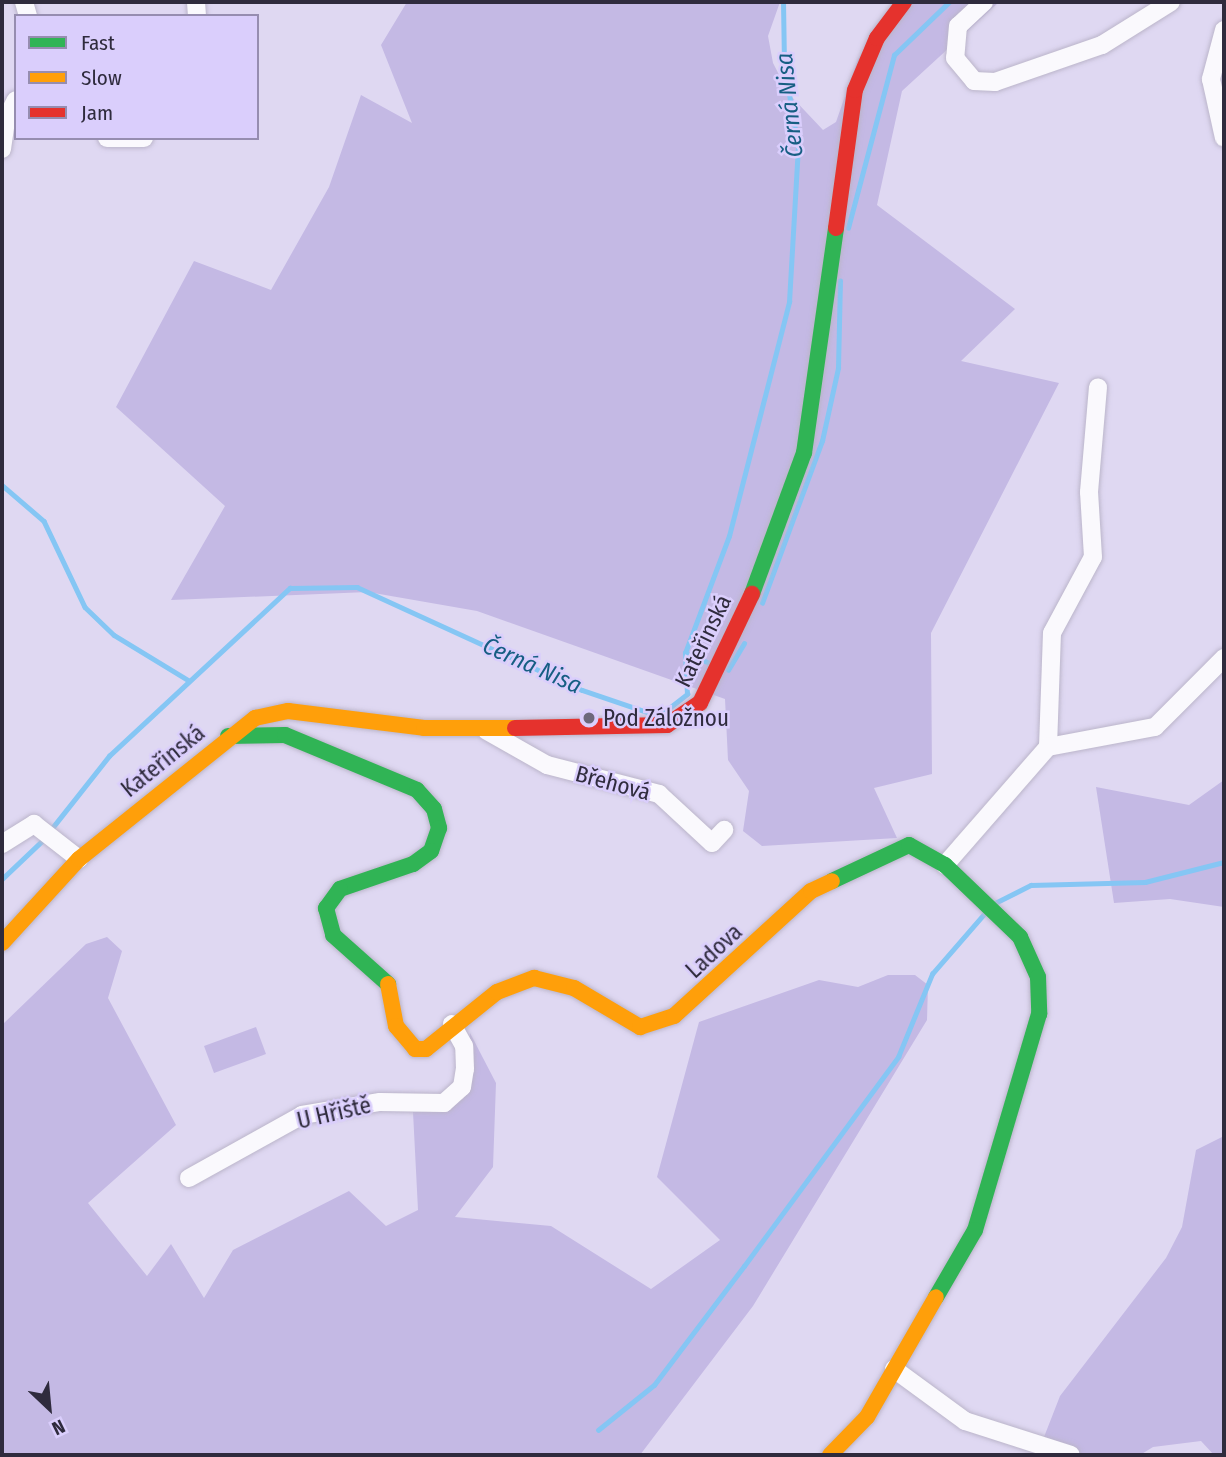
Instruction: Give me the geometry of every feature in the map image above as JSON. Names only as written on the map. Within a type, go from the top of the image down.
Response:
[{"type":"street","name":"Kateřinská","points":[[2,943],[79,859],[228,736],[254,718],[288,711],[487,731],[667,725],[700,703],[715,680],[804,453],[855,90],[877,38],[904,2]]},
{"type":"street","points":[[984,2],[958,26],[955,58],[974,81],[995,82],[1102,45],[1171,2]]},
{"type":"street","points":[[1224,30],[1211,79],[1224,138]]},
{"type":"street","points":[[2,149],[4,124],[14,104]]},
{"type":"street","points":[[1048,747],[1052,633],[1093,557],[1089,492],[1098,387]]},
{"type":"street","points":[[945,865],[1048,747],[1155,727],[1224,658]]},
{"type":"street","name":"Břehová","points":[[487,731],[547,765],[659,794],[712,843],[724,830]]},
{"type":"street","name":"Ladova","points":[[228,736],[285,735],[417,790],[434,809],[439,828],[431,851],[413,864],[340,889],[326,916],[345,949],[388,984],[396,1026],[409,1046],[426,1049],[452,1024],[497,992],[534,978],[575,988],[626,1024],[659,1023],[714,984],[811,891],[854,866],[909,845],[945,865],[1020,937],[1038,977],[1033,1048],[975,1230],[867,1417],[830,1455]]},
{"type":"street","points":[[2,844],[34,824],[79,859]]},
{"type":"street","name":"U Hřiště","points":[[189,1178],[302,1115],[380,1102],[444,1103],[463,1087],[465,1069],[464,1046],[452,1024]]},
{"type":"street","points":[[894,1368],[965,1421],[1071,1455]]},
{"type":"shaded area","points":[[407,2],[780,2],[768,36],[773,63],[789,94],[823,130],[836,122],[858,59],[895,2],[999,2],[902,91],[877,205],[1015,309],[961,361],[1059,383],[931,633],[932,774],[874,788],[897,838],[762,846],[743,831],[749,791],[728,760],[725,699],[477,611],[368,592],[171,600],[225,506],[116,407],[194,261],[271,290],[329,187],[361,95],[412,123],[381,45]]},
{"type":"shaded area","points":[[1224,780],[1224,907],[1170,899],[1114,903],[1096,787],[1189,805]]},
{"type":"shaded area","points":[[107,937],[122,951],[108,998],[176,1125],[88,1203],[147,1276],[171,1244],[204,1298],[233,1250],[349,1191],[386,1226],[418,1210],[413,1112],[445,1109],[464,1098],[470,1033],[496,1083],[493,1167],[455,1217],[551,1226],[651,1289],[720,1240],[657,1177],[699,1022],[819,980],[858,987],[888,975],[915,975],[928,985],[927,1020],[753,1306],[640,1455],[2,1455],[2,1025],[86,944]]},
{"type":"shaded area","points":[[256,1027],[266,1054],[214,1073],[204,1046]]},
{"type":"shaded area","points":[[1224,1136],[1224,1455],[1214,1455],[1201,1441],[1153,1447],[1140,1455],[1037,1455],[1060,1396],[1166,1258],[1182,1227],[1196,1150]]},
{"type":"waterway","name":"Černá Nisa","points":[[49,832],[109,756],[290,588],[357,587],[582,690],[659,716],[687,694],[685,653],[729,536],[789,302],[798,147],[784,65],[783,2]]},
{"type":"waterway","points":[[848,228],[894,55],[949,2]]},
{"type":"waterway","points":[[762,603],[822,441],[838,368],[840,281]]},
{"type":"waterway","points":[[2,485],[44,521],[85,607],[114,635],[188,680]]},
{"type":"waterway","points":[[728,670],[744,643]]},
{"type":"waterway","points":[[685,653],[710,663]]},
{"type":"waterway","name":"Černá Nisa","points":[[2,879],[44,839]]},
{"type":"waterway","points":[[995,903],[1031,885],[1145,882],[1224,862]]},
{"type":"waterway","points":[[598,1430],[654,1385],[744,1266],[898,1057],[932,974],[984,914]]},
{"type":"traffic: fast","points":[[752,594],[804,453],[836,228]]},
{"type":"traffic: fast","points":[[228,736],[285,735],[417,790],[434,809],[439,828],[431,851],[413,864],[340,889],[326,908],[333,935],[388,984]]},
{"type":"traffic: fast","points":[[832,881],[909,845],[945,865],[1020,937],[1038,977],[1039,1014],[975,1230],[936,1297]]},
{"type":"traffic: slow","points":[[2,943],[79,859],[255,718],[288,711],[424,728],[515,728]]},
{"type":"traffic: slow","points":[[388,984],[396,1026],[415,1049],[426,1049],[497,992],[534,978],[574,988],[640,1027],[674,1016],[811,891],[832,881]]},
{"type":"traffic: slow","points":[[830,1455],[867,1417],[936,1297]]},
{"type":"traffic: jam","points":[[836,228],[855,90],[877,38],[904,2]]},
{"type":"traffic: jam","points":[[515,728],[667,725],[700,703],[752,594]]},
{"type":"place","name":"Pod Záložnou","points":[[589,718]]}]
